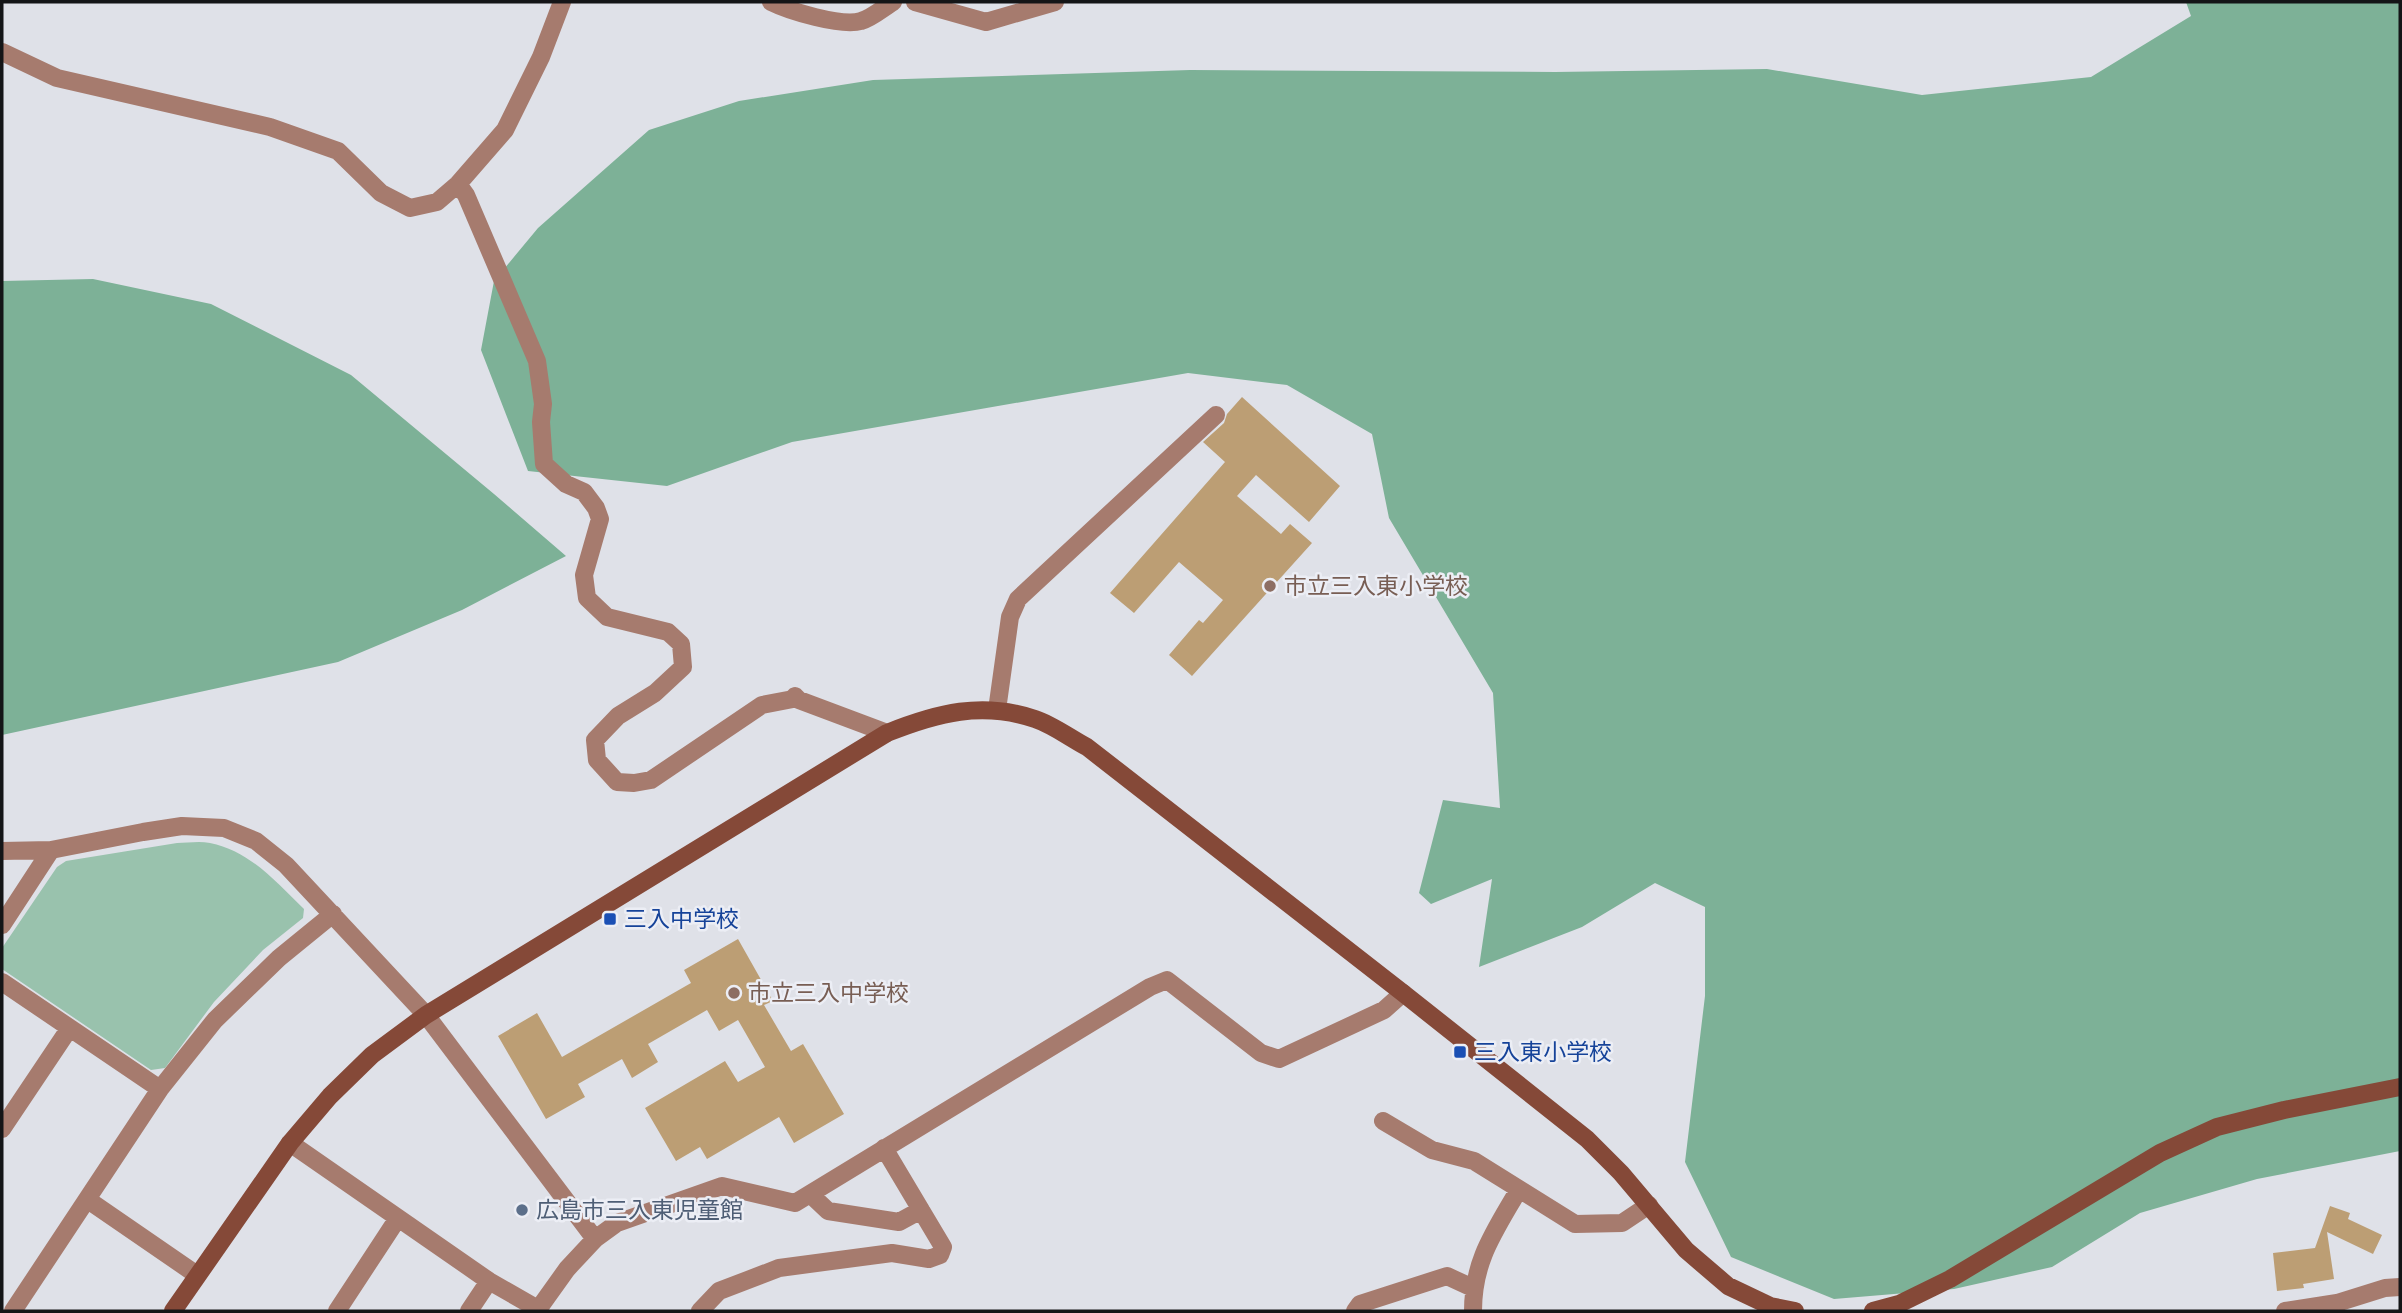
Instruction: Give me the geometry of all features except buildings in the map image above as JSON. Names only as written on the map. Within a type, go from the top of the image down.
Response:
[{"type":"street","points":[[2,52],[57,78],[270,127],[338,150],[381,193],[411,208],[437,202],[458,184],[505,130],[541,57],[562,2]]},
{"type":"street","points":[[771,2],[803,14],[851,22],[862,21],[894,2]]},
{"type":"street","points":[[915,2],[986,22],[1055,2]]},
{"type":"street","points":[[458,184],[466,195],[537,361],[543,404],[541,422],[544,464],[566,484],[584,492],[596,508],[600,519],[584,575],[587,598],[607,617],[668,632],[681,644],[682,667],[655,693],[618,716],[596,740],[597,760],[617,782],[651,780],[762,705],[793,699],[795,696],[799,700],[887,733]]},
{"type":"street","points":[[997,710],[1010,617],[1018,599],[1216,415]]},
{"type":"street","points":[[173,1311],[290,1143],[330,1096],[372,1055],[426,1015],[887,733],[923,718],[950,712],[997,710],[1037,719],[1087,747],[1587,1139],[1621,1172],[1686,1250],[1728,1286],[1770,1306],[1795,1311]]},
{"type":"street","points":[[2,851],[51,850],[183,826],[224,828],[256,841],[286,865],[426,1015],[595,1239]]},
{"type":"street","points":[[2,925],[51,850]]},
{"type":"street","points":[[13,1311],[160,1089],[215,1020],[279,958],[333,914]]},
{"type":"street","points":[[290,1143],[489,1281],[538,1310],[567,1269],[595,1239],[617,1223],[722,1186],[795,1203],[1150,987],[1167,980],[1261,1054],[1279,1059],[1384,1010],[1403,993]]},
{"type":"street","points":[[2,982],[160,1089]]},
{"type":"street","points":[[2,1129],[69,1029]]},
{"type":"street","points":[[1872,1311],[1899,1304],[1950,1279],[2160,1153],[2217,1127],[2284,1110],[2400,1087]]},
{"type":"street","points":[[1383,1121],[1432,1150],[1474,1161],[1575,1224],[1622,1223],[1649,1205]]},
{"type":"street","points":[[701,1311],[719,1291],[779,1268],[892,1253],[929,1259],[940,1255],[943,1247],[884,1148]]},
{"type":"street","points":[[1473,1311],[1473,1288],[1484,1250],[1519,1189]]},
{"type":"street","points":[[810,1194],[828,1211],[899,1222],[921,1210]]},
{"type":"street","points":[[88,1200],[197,1275]]},
{"type":"street","points":[[337,1311],[398,1218]]},
{"type":"street","points":[[1355,1311],[1360,1304],[1447,1276],[1473,1288]]},
{"type":"street","points":[[469,1311],[489,1281]]},
{"type":"street","points":[[2285,1311],[2337,1303],[2385,1288],[2400,1287]]},
{"type":"green space","points":[[2186,2],[2400,2],[2400,1151],[2257,1179],[2140,1213],[2052,1267],[1954,1289],[1834,1299],[1731,1257],[1685,1162],[1705,996],[1705,907],[1655,883],[1582,927],[1479,967],[1492,879],[1431,904],[1419,893],[1443,800],[1500,808],[1493,693],[1389,518],[1372,434],[1287,385],[1188,373],[792,442],[667,486],[528,471],[481,350],[494,281],[538,228],[649,130],[739,101],[873,80],[1190,70],[1555,72],[1767,69],[1922,95],[2091,77],[2191,16]]},
{"type":"green space","points":[[93,279],[211,304],[351,375],[566,556],[462,610],[338,662],[2,735],[2,281]]},
{"type":"green space","points":[[177,843],[210,843],[250,860],[304,909],[303,918],[263,950],[214,1002],[165,1068],[151,1070],[2,969],[2,948],[57,867],[66,861]]},
{"type":"place","name":"市立三入東小学校","points":[[1270,586]]},
{"type":"place","name":"三入中学校","points":[[610,919]]},
{"type":"place","name":"市立三入中学校","points":[[734,993]]},
{"type":"place","name":"三入東小学校","points":[[1460,1052]]},
{"type":"place","name":"広島市三入東児童館","points":[[522,1210]]}]
